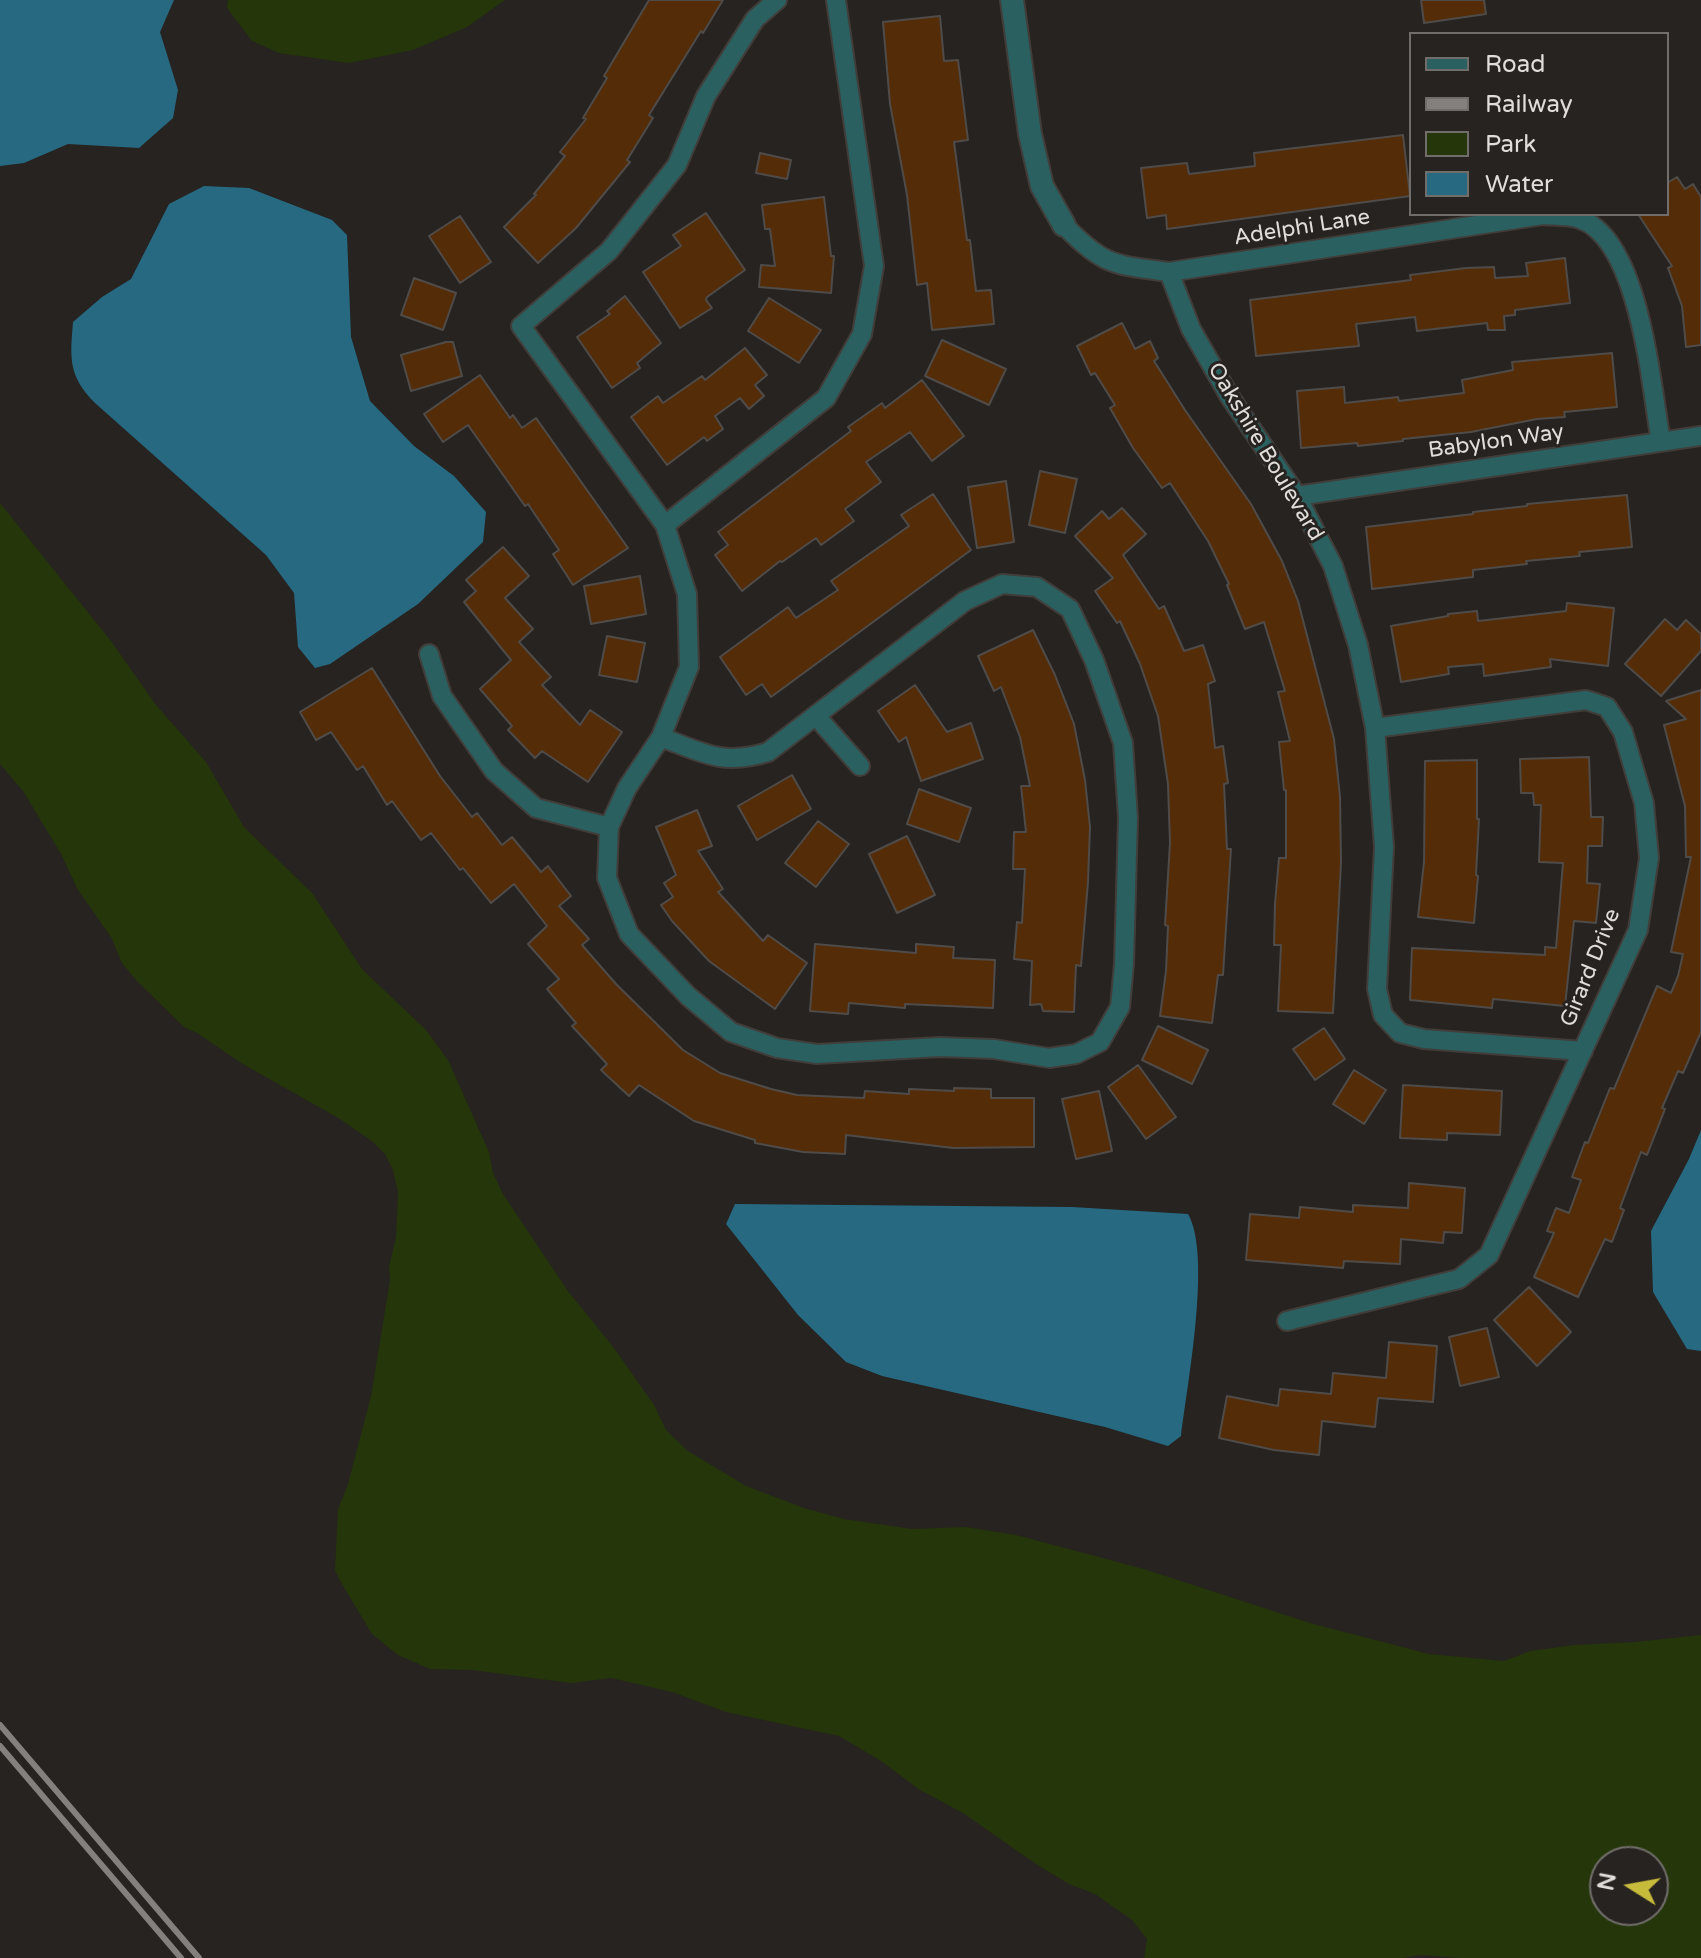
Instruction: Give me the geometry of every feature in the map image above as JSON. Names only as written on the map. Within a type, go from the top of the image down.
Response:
[{"type":"street","points":[[661,737],[714,758],[746,759],[768,752],[965,601],[1002,584],[1037,587],[1070,609],[1094,660],[1123,743],[1128,818],[1124,964],[1120,1007],[1100,1042],[1076,1054],[1049,1058],[994,1049],[940,1047],[817,1054],[777,1048],[731,1032],[688,996],[629,934],[607,878],[609,827],[627,788],[661,737],[689,667],[687,594],[665,525],[521,326],[609,251],[677,165],[706,96],[755,19],[777,0]]},
{"type":"street","points":[[665,525],[826,398],[862,334],[874,266],[836,0]]},
{"type":"street","points":[[1012,0],[1030,134],[1042,186],[1064,225],[1087,248],[1115,265],[1169,272]]},
{"type":"street","name":"Adelphi Lane","points":[[1169,272],[1536,216]]},
{"type":"street","name":"Adelphi Lane","points":[[1552,216],[1580,219],[1602,234],[1624,267],[1638,310],[1661,442]]},
{"type":"street","name":"Oakshire Boulevard","points":[[1169,272],[1191,329],[1222,383],[1297,496],[1333,566],[1358,645],[1375,728],[1384,847],[1377,989],[1383,1015],[1400,1033],[1424,1039],[1583,1051]]},
{"type":"street","name":"Babylon Way","points":[[1297,496],[1701,436]]},
{"type":"street","points":[[429,654],[442,696],[494,771],[536,808],[609,827]]},
{"type":"street","name":"Girard Drive","points":[[1287,1321],[1459,1279],[1489,1255],[1638,930],[1649,858],[1644,803],[1623,732],[1607,707],[1586,700],[1375,728]]},
{"type":"street","points":[[816,716],[860,766]]},
{"type":"green space","points":[[228,0],[505,0],[467,27],[413,50],[349,63],[279,53],[252,41],[227,8]]},
{"type":"green space","points":[[0,503],[111,641],[156,705],[206,762],[244,827],[312,893],[362,969],[426,1030],[448,1060],[489,1152],[493,1173],[503,1194],[568,1291],[654,1405],[666,1430],[688,1451],[746,1486],[844,1519],[912,1529],[966,1527],[1016,1535],[1144,1569],[1310,1623],[1429,1654],[1504,1661],[1530,1651],[1574,1645],[1701,1635],[1701,1958],[1461,1958],[1420,1955],[1403,1958],[1144,1958],[1147,1939],[1132,1920],[1095,1894],[1069,1884],[1036,1864],[963,1813],[920,1790],[881,1761],[839,1736],[726,1712],[672,1692],[611,1678],[571,1683],[472,1670],[430,1669],[398,1655],[372,1634],[335,1570],[338,1509],[348,1484],[371,1396],[390,1280],[398,1192],[393,1170],[385,1154],[373,1142],[340,1119],[184,1027],[136,980],[122,963],[111,937],[78,890],[61,854],[23,791],[0,764]]},
{"type":"water","points":[[0,0],[174,0],[160,32],[178,90],[173,118],[139,148],[68,144],[24,163],[0,166]]},
{"type":"water","points":[[204,186],[249,188],[332,220],[347,235],[351,337],[370,401],[414,446],[454,476],[486,512],[483,542],[418,604],[330,664],[315,668],[298,647],[294,593],[266,555],[95,403],[75,375],[71,346],[73,322],[102,297],[131,279],[169,204]]},
{"type":"water","points":[[1701,1130],[1701,1351],[1687,1349],[1653,1292],[1651,1231]]},
{"type":"water","points":[[735,1204],[1072,1207],[1188,1214],[1195,1233],[1198,1289],[1181,1436],[1168,1446],[1105,1427],[882,1376],[846,1362],[798,1315],[726,1224]]},
{"type":"building","points":[[649,0],[723,0],[649,115],[653,118],[627,160],[630,162],[576,228],[538,263],[504,227],[536,195],[565,156],[560,152],[586,119],[583,118],[607,78],[604,76]]},
{"type":"building","points":[[1421,0],[1484,0],[1486,14],[1424,23]]},
{"type":"building","points":[[940,16],[944,61],[958,60],[968,140],[954,142],[967,240],[970,240],[976,291],[991,290],[994,324],[932,330],[927,283],[917,285],[907,195],[890,104],[883,22]]},
{"type":"building","points":[[1403,135],[1409,196],[1167,229],[1166,215],[1147,218],[1141,168],[1187,163],[1189,174],[1255,166],[1254,153]]},
{"type":"building","points":[[760,153],[791,160],[787,179],[756,173]]},
{"type":"building","points":[[1677,177],[1685,189],[1693,184],[1701,197],[1701,345],[1686,347],[1682,306],[1668,268],[1672,266],[1639,216],[1669,216],[1669,182]]},
{"type":"building","points":[[824,197],[831,256],[834,256],[831,293],[759,287],[761,265],[775,266],[770,229],[765,229],[762,205]]},
{"type":"building","points":[[706,213],[745,270],[707,297],[712,308],[680,328],[643,272],[681,246],[673,235]]},
{"type":"building","points":[[460,216],[491,262],[460,283],[429,236]]},
{"type":"building","points":[[1565,258],[1570,303],[1515,310],[1515,315],[1504,316],[1505,330],[1488,330],[1487,323],[1417,331],[1415,317],[1356,324],[1359,346],[1256,356],[1250,300],[1411,280],[1410,275],[1466,268],[1494,267],[1495,278],[1528,276],[1526,263]]},
{"type":"building","points":[[414,278],[456,293],[443,330],[401,315]]},
{"type":"building","points":[[625,296],[661,343],[637,363],[640,368],[612,388],[577,337],[610,314],[607,311]]},
{"type":"building","points":[[769,298],[821,330],[799,363],[748,331]]},
{"type":"building","points":[[1122,323],[1135,349],[1150,341],[1158,358],[1154,361],[1251,504],[1282,561],[1298,601],[1334,739],[1340,797],[1341,863],[1333,1013],[1278,1011],[1281,945],[1274,945],[1275,904],[1279,858],[1286,858],[1286,790],[1279,742],[1290,741],[1278,692],[1285,691],[1264,622],[1245,629],[1229,584],[1208,541],[1170,483],[1162,488],[1133,448],[1110,408],[1115,405],[1095,373],[1091,375],[1077,346]]},
{"type":"building","points":[[942,340],[1006,369],[989,405],[925,376]]},
{"type":"building","points":[[453,342],[462,376],[411,391],[401,355]]},
{"type":"building","points":[[745,348],[767,375],[755,385],[764,396],[749,409],[740,398],[715,416],[723,429],[707,441],[704,437],[667,465],[631,417],[658,396],[663,403],[702,376],[705,380]]},
{"type":"building","points":[[1612,353],[1617,407],[1564,412],[1565,417],[1403,441],[1301,448],[1297,391],[1344,387],[1345,403],[1398,397],[1399,401],[1464,393],[1462,380],[1513,370],[1512,362]]},
{"type":"building","points":[[480,375],[510,418],[513,415],[522,428],[536,418],[628,548],[573,585],[553,554],[559,550],[468,425],[443,442],[424,414]]},
{"type":"building","points":[[922,380],[964,436],[932,461],[910,432],[866,462],[881,482],[845,509],[854,521],[821,545],[816,538],[742,591],[715,555],[728,545],[718,532],[851,431],[848,427],[882,403],[885,408]]},
{"type":"building","points":[[1040,471],[1077,479],[1065,533],[1029,525]]},
{"type":"building","points":[[1006,481],[1014,542],[977,548],[968,487]]},
{"type":"building","points":[[933,494],[971,550],[771,697],[762,684],[746,695],[720,657],[788,607],[796,618],[838,590],[831,581],[909,526],[901,515]]},
{"type":"building","points":[[1627,495],[1632,547],[1579,552],[1580,556],[1473,570],[1473,577],[1372,589],[1366,527],[1527,504]]},
{"type":"building","points":[[1122,508],[1146,534],[1123,555],[1159,609],[1164,606],[1184,651],[1203,645],[1215,681],[1208,684],[1215,748],[1223,746],[1228,783],[1224,784],[1227,849],[1231,849],[1223,975],[1218,975],[1212,1023],[1160,1016],[1166,971],[1168,926],[1165,925],[1170,843],[1168,784],[1158,716],[1140,664],[1120,621],[1117,623],[1095,591],[1113,578],[1075,536],[1102,511],[1109,519]]},
{"type":"building","points":[[503,547],[529,576],[505,598],[533,629],[519,642],[551,677],[542,685],[580,725],[590,710],[622,732],[588,782],[542,751],[535,758],[508,730],[512,726],[480,689],[511,660],[464,602],[476,591],[466,580]]},
{"type":"building","points":[[640,576],[646,614],[591,624],[584,586]]},
{"type":"building","points":[[1567,603],[1614,608],[1608,666],[1550,659],[1551,667],[1484,676],[1483,664],[1448,667],[1449,674],[1401,682],[1391,626],[1477,611],[1478,621],[1566,611]]},
{"type":"building","points":[[1665,619],[1677,630],[1686,620],[1701,634],[1701,651],[1661,696],[1625,664]]},
{"type":"building","points":[[1033,630],[1074,724],[1085,780],[1090,827],[1088,882],[1081,966],[1076,965],[1074,1012],[1043,1011],[1041,1004],[1030,1005],[1032,961],[1014,959],[1017,922],[1022,923],[1025,869],[1013,869],[1014,832],[1026,832],[1021,786],[1030,786],[1020,737],[1001,687],[994,691],[978,656]]},
{"type":"building","points":[[607,636],[645,643],[637,682],[599,675]]},
{"type":"building","points":[[372,668],[440,776],[472,817],[477,813],[502,845],[512,837],[541,872],[548,866],[571,896],[559,906],[589,939],[582,945],[616,984],[683,1050],[720,1073],[797,1095],[864,1098],[865,1091],[909,1094],[909,1089],[954,1091],[954,1088],[991,1089],[991,1098],[1034,1098],[1034,1147],[953,1148],[846,1135],[845,1154],[803,1152],[755,1143],[755,1140],[694,1121],[639,1085],[629,1096],[601,1070],[607,1064],[572,1026],[576,1023],[547,989],[559,979],[528,944],[547,926],[514,884],[491,903],[431,833],[421,840],[392,801],[387,805],[363,766],[357,770],[331,732],[316,740],[300,712]]},
{"type":"building","points":[[915,685],[947,732],[971,723],[983,759],[921,781],[906,737],[899,742],[878,711]]},
{"type":"building","points":[[1701,690],[1701,1032],[1683,1073],[1678,1071],[1647,1155],[1641,1152],[1620,1208],[1624,1210],[1612,1242],[1605,1239],[1578,1297],[1534,1277],[1554,1233],[1547,1231],[1556,1208],[1569,1213],[1581,1180],[1572,1177],[1585,1142],[1588,1143],[1610,1088],[1614,1089],[1657,986],[1671,993],[1678,976],[1683,954],[1671,952],[1691,857],[1686,857],[1685,806],[1664,725],[1686,719],[1666,701]]},
{"type":"building","points":[[1589,757],[1591,817],[1603,817],[1602,846],[1588,846],[1587,883],[1600,884],[1596,923],[1574,921],[1565,1006],[1493,999],[1492,1008],[1410,1000],[1412,948],[1545,955],[1545,947],[1556,948],[1563,863],[1539,862],[1541,805],[1534,805],[1533,793],[1521,793],[1520,759]]},
{"type":"building","points":[[1477,760],[1478,876],[1474,923],[1418,917],[1424,862],[1425,761]]},
{"type":"building","points":[[792,775],[811,809],[757,840],[738,806]]},
{"type":"building","points":[[919,789],[971,808],[959,842],[907,824]]},
{"type":"building","points":[[697,810],[712,846],[698,851],[723,889],[718,892],[763,941],[768,935],[807,963],[775,1009],[709,961],[661,905],[673,897],[664,883],[676,875],[656,827]]},
{"type":"building","points":[[818,821],[849,844],[816,887],[785,863]]},
{"type":"building","points":[[907,836],[935,895],[897,913],[869,854]]},
{"type":"building","points":[[815,944],[916,953],[916,944],[954,947],[953,958],[995,960],[993,1008],[905,1004],[905,1008],[849,1003],[848,1014],[810,1011]]},
{"type":"building","points":[[1158,1026],[1208,1050],[1192,1084],[1142,1060]]},
{"type":"building","points":[[1324,1028],[1345,1059],[1315,1080],[1293,1049]]},
{"type":"building","points":[[1138,1065],[1176,1117],[1146,1139],[1108,1087]]},
{"type":"building","points":[[1354,1070],[1386,1090],[1364,1124],[1333,1104]]},
{"type":"building","points":[[1403,1085],[1502,1091],[1500,1135],[1447,1133],[1447,1140],[1400,1138]]},
{"type":"building","points":[[1099,1091],[1112,1151],[1076,1159],[1062,1099]]},
{"type":"building","points":[[1409,1183],[1465,1188],[1462,1233],[1444,1232],[1443,1243],[1401,1239],[1400,1264],[1344,1261],[1343,1268],[1246,1260],[1250,1214],[1299,1218],[1300,1207],[1353,1212],[1353,1205],[1408,1208]]},
{"type":"building","points":[[1529,1287],[1571,1332],[1537,1366],[1494,1320]]},
{"type":"building","points":[[1487,1328],[1499,1377],[1460,1386],[1449,1337]]},
{"type":"building","points":[[1389,1342],[1437,1346],[1433,1402],[1378,1398],[1375,1427],[1322,1421],[1319,1455],[1274,1450],[1219,1438],[1227,1396],[1278,1406],[1280,1389],[1331,1394],[1333,1373],[1386,1378]]},
{"type":"railway","points":[[0,1725],[199,1958]]},
{"type":"railway","points":[[0,1746],[181,1958]]}]
